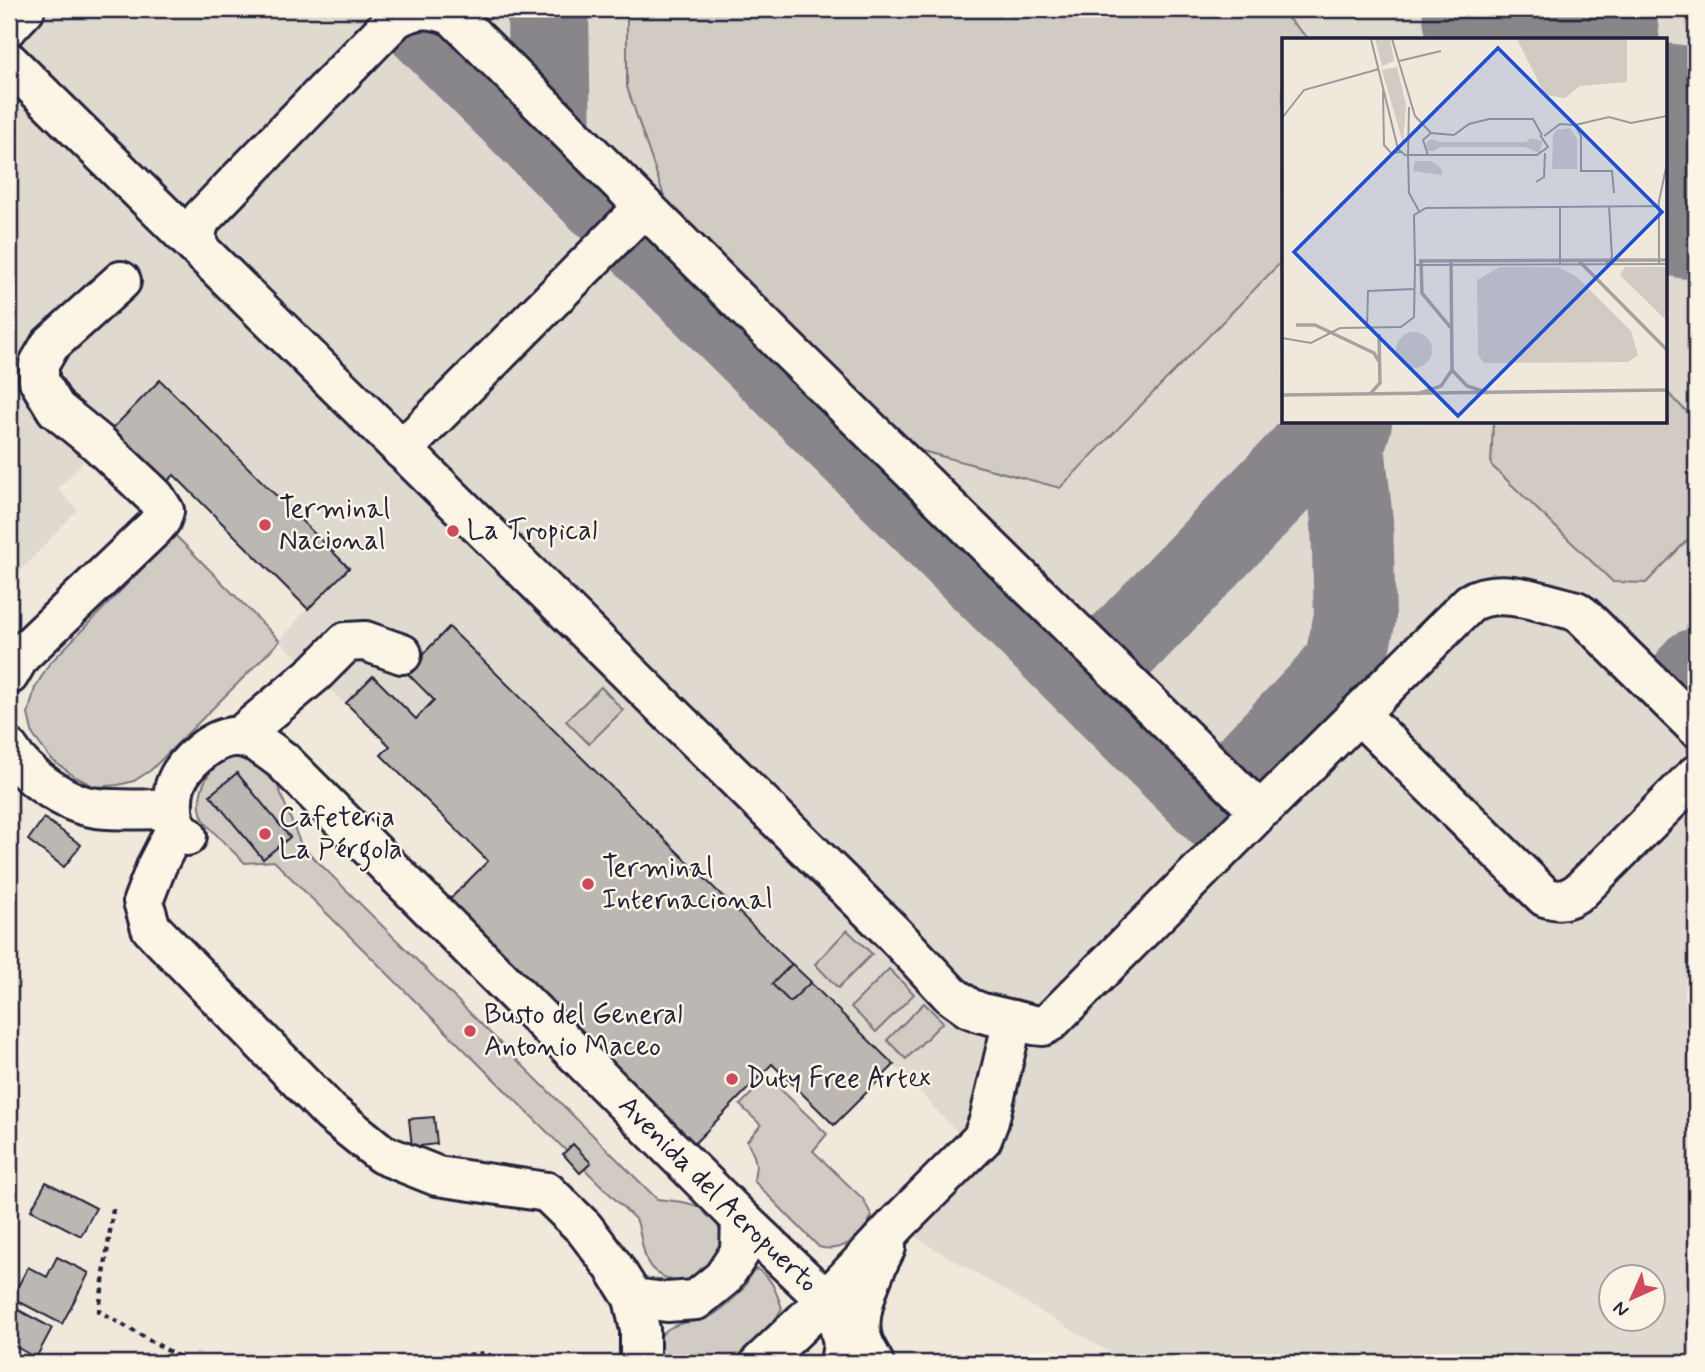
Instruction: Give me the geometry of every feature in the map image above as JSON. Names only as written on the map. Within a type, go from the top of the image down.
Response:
[{"type":"main road","points":[[9,26],[25,9]]},
{"type":"main road","points":[[191,230],[397,13],[425,9],[450,12],[1000,560],[1255,808],[1265,807],[1478,597],[1514,597],[1576,611],[1696,727]]},
{"type":"main road","points":[[9,62],[191,230],[402,450],[893,933],[951,995],[1020,1034]]},
{"type":"main road","points":[[402,450],[644,207]]},
{"type":"main road","points":[[9,675],[20,656],[154,528],[164,511],[155,497],[108,452],[56,409],[39,381],[38,364],[50,345],[121,281]]},
{"type":"main road","points":[[402,654],[365,641],[346,642],[239,737],[221,740],[202,750],[185,768],[175,786],[179,824],[157,865],[143,901],[151,928],[331,1113],[382,1154],[437,1176],[547,1192],[584,1228],[633,1298],[640,1330],[640,1363]]},
{"type":"main road","points":[[1359,714],[1545,897],[1558,901],[1569,899],[1580,891],[1696,775]]},
{"type":"main road","name":"Avenida del Aeropuerto","points":[[239,737],[261,745],[283,761],[741,1219],[826,1300],[858,1358]]},
{"type":"main road","points":[[9,749],[32,776],[58,794],[94,808],[179,824]]},
{"type":"main road","points":[[760,1363],[826,1300],[982,1139],[1020,1034],[1056,1017],[1255,816],[1255,808]]},
{"type":"main road","points":[[633,1298],[667,1302],[696,1300],[723,1278],[740,1252],[741,1219]]},
{"type":"main road","points":[[858,1358],[863,1308],[871,1281],[899,1222]]},
{"type":"path","points":[[113,1209],[99,1311],[189,1363]]},
{"type":"path","points":[[399,1363],[485,1353],[504,1363]]},
{"type":"shaded area","points":[[9,9],[1696,9],[1696,1363],[1128,1363],[915,1237],[984,1160],[894,1065],[834,1125],[772,1064],[688,1150],[442,907],[487,861],[381,755],[389,746],[280,641],[307,609],[174,476],[166,483],[112,429],[58,489],[77,510],[11,581],[20,592],[9,605]]},
{"type":"shaded area","points":[[627,9],[1278,9],[1308,38],[1282,38],[1282,261],[1060,488],[907,447],[666,202],[627,87]]},
{"type":"shaded area","points":[[1666,391],[1696,421],[1696,531],[1646,583],[1613,582],[1491,465],[1493,424],[1666,424]]},
{"type":"shaded area","points":[[175,535],[280,641],[151,770],[134,781],[95,787],[51,759],[33,735],[28,714],[35,688],[49,664]]},
{"type":"shaded area","points":[[601,687],[623,710],[589,744],[566,721]]},
{"type":"shaded area","points":[[239,755],[268,761],[301,845],[657,1199],[694,1205],[713,1218],[720,1231],[721,1246],[716,1260],[707,1272],[695,1280],[680,1282],[655,1271],[646,1258],[637,1221],[274,861],[245,863],[215,833],[202,817],[200,802],[203,786],[215,767]]},
{"type":"shaded area","points":[[847,930],[872,954],[838,988],[815,964]]},
{"type":"shaded area","points":[[889,969],[914,994],[876,1032],[851,1007]]},
{"type":"shaded area","points":[[924,1003],[943,1022],[906,1059],[887,1040]]},
{"type":"shaded area","points":[[768,1077],[827,1134],[813,1151],[863,1199],[872,1216],[863,1230],[844,1246],[819,1247],[754,1181],[756,1165],[747,1141],[761,1125],[740,1105]]},
{"type":"shaded area","points":[[757,1269],[770,1281],[782,1308],[770,1329],[736,1363],[654,1363],[658,1342],[664,1332],[676,1325],[715,1314],[739,1293],[750,1274]]},
{"type":"building","name":"Terminal Nacional","points":[[160,380],[349,568],[308,609],[174,475],[166,483],[112,429]]},
{"type":"building","name":"Terminal Internacional","points":[[449,627],[894,1065],[834,1125],[772,1064],[688,1150],[442,907],[488,861],[381,755],[390,746],[346,703],[373,676],[416,719],[434,700],[406,672]]},
{"type":"building","points":[[237,773],[290,837],[263,859],[210,795]]},
{"type":"building","points":[[44,818],[81,845],[64,867],[28,840]]},
{"type":"building","points":[[792,964],[811,982],[790,1002],[772,984]]},
{"type":"building","points":[[434,1117],[437,1144],[412,1147],[409,1119]]},
{"type":"building","points":[[573,1144],[591,1163],[580,1173],[563,1154]]},
{"type":"building","points":[[46,1182],[96,1208],[81,1236],[31,1210]]},
{"type":"building","points":[[57,1257],[89,1273],[62,1324],[12,1298],[28,1267],[47,1277]]},
{"type":"building","points":[[9,1305],[52,1328],[36,1358],[9,1343]]},
{"type":"taxiway","points":[[408,9],[1220,814]]},
{"type":"taxiway","points":[[548,9],[550,149]]},
{"type":"taxiway","points":[[1509,9],[1519,23],[1524,38]]},
{"type":"taxiway","points":[[1666,198],[1696,208]]},
{"type":"taxiway","points":[[1087,682],[1335,424]]},
{"type":"taxiway","points":[[1212,806],[1329,684],[1345,663],[1355,617],[1352,522],[1344,446],[1350,424]]},
{"type":"taxiway","points":[[1693,673],[1696,669]]},
{"type":"runway","points":[[1525,9],[1555,38]]},
{"type":"runway","points":[[1666,147],[1696,177]]},
{"type":"place","name":"Terminal Nacional","points":[[265,525]]},
{"type":"place","name":"La Tropical","points":[[453,531]]},
{"type":"place","name":"Cafeteria La Pérgola","points":[[265,834]]},
{"type":"place","name":"Terminal Internacional","points":[[588,884]]},
{"type":"place","name":"Busto del General Antonio Maceo","points":[[470,1031]]},
{"type":"place","name":"Duty Free Artex","points":[[732,1079]]}]
